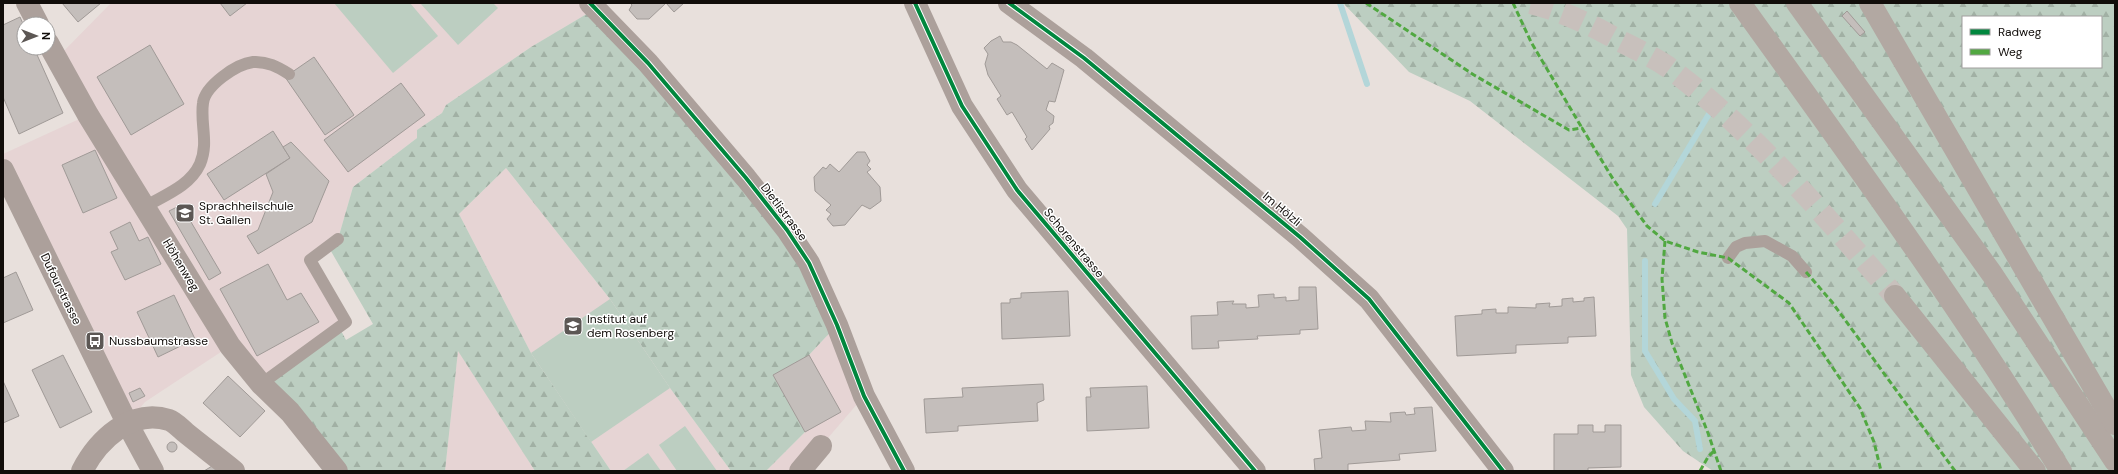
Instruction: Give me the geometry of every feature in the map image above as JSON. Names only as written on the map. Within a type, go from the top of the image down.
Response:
[{"type":"highway","points":[[1740,3],[1930,271],[2011,391],[2061,471]]},
{"type":"highway","points":[[1797,3],[1988,268],[2115,461]]},
{"type":"highway","points":[[1870,3],[2115,424]]},
{"type":"highway","points":[[1895,296],[2036,471]]},
{"type":"street","points":[[27,3],[34,16]]},
{"type":"street","name":"Dietlistrasse","points":[[590,3],[648,63],[746,178],[787,230],[809,263],[837,325],[864,396],[904,471]]},
{"type":"street","name":"Schorenstrasse","points":[[915,3],[962,106],[1017,190],[1255,471]]},
{"type":"street","name":"Im Hölzli","points":[[1009,3],[1084,58],[1300,237],[1369,299],[1503,471]]},
{"type":"street","name":"Höhenweg","points":[[55,56],[88,115],[146,206],[230,346],[261,384],[290,412],[337,471]]},
{"type":"street","name":"Dufourstrasse","points":[[3,170],[127,423],[154,471]]},
{"type":"street","points":[[82,471],[93,454],[108,436],[127,423],[146,417],[170,420],[234,471]]},
{"type":"street","points":[[800,471],[821,446]]},
{"type":"lane","points":[[146,206],[190,180],[200,164],[205,144],[203,102],[212,85],[230,72],[252,62],[272,64],[289,74]]},
{"type":"lane","points":[[261,384],[346,322],[310,260],[338,239]]},
{"type":"lane","points":[[1728,258],[1736,247],[1744,243],[1765,241],[1792,256],[1806,272]]},
{"type":"shaded area","name":"Sprachheilschule St. Gallen","points":[[111,3],[590,3],[595,9],[531,47],[446,105],[442,113],[417,130],[417,138],[353,187],[338,239],[310,260],[346,322],[261,384],[230,346],[145,402],[127,423],[3,170],[3,154],[88,115],[56,59]]},
{"type":"shaded area","name":"Institut auf dem Rosenberg","points":[[506,168],[610,299],[670,388],[731,471],[611,471],[531,353],[459,214]]},
{"type":"shaded area","points":[[837,325],[864,396],[821,446],[815,471],[766,471],[805,432],[773,375],[809,355]]},
{"type":"shaded area","points":[[458,350],[535,471],[445,471]]},
{"type":"green space","points":[[334,3],[410,3],[438,36],[393,73]]},
{"type":"green space","points":[[420,3],[493,3],[498,8],[458,45]]},
{"type":"green space","points":[[1343,3],[2115,3],[2115,471],[1713,471],[1683,451],[1644,407],[1631,375],[1627,229],[1618,216],[1470,101],[1409,72]]},
{"type":"green space","points":[[595,9],[746,178],[837,325],[809,355],[773,375],[805,432],[766,471],[731,471],[670,388],[610,299],[506,168],[459,214],[531,353],[611,471],[535,471],[458,351],[445,471],[332,471],[261,384],[339,327],[346,340],[373,324],[328,246],[338,239],[353,187],[417,138],[417,130],[442,113],[446,105],[531,47]]},
{"type":"green space","points":[[610,299],[670,388],[591,442],[531,353]]},
{"type":"green space","points":[[685,426],[717,471],[677,471],[659,445]]},
{"type":"green space","points":[[648,453],[661,471],[623,471]]},
{"type":"building","points":[[62,3],[101,3],[78,22]]},
{"type":"building","points":[[220,3],[247,3],[230,16]]},
{"type":"building","points":[[630,3],[666,3],[649,19],[637,19],[629,10],[632,5]]},
{"type":"building","points":[[666,3],[684,3],[674,12]]},
{"type":"building","points":[[1847,11],[1865,32],[1860,36],[1842,16]]},
{"type":"building","points":[[16,19],[16,56],[38,56],[63,113],[19,134],[3,97],[3,25]]},
{"type":"building","points":[[1000,36],[1003,42],[1011,42],[1017,45],[1047,69],[1052,63],[1064,70],[1055,102],[1049,101],[1046,110],[1054,116],[1053,123],[1049,126],[1050,129],[1032,150],[1025,139],[1027,137],[1012,112],[1007,115],[997,99],[1001,96],[988,75],[985,64],[988,54],[984,48],[991,41]]},
{"type":"building","points":[[150,45],[184,104],[131,135],[97,77]]},
{"type":"building","points":[[314,57],[354,115],[325,135],[285,77]]},
{"type":"building","points":[[401,83],[425,115],[348,172],[324,140]]},
{"type":"building","points":[[273,131],[290,158],[224,200],[207,174]]},
{"type":"building","points":[[291,142],[329,181],[312,222],[258,254],[247,236],[258,230],[273,192],[266,174],[290,158],[283,147]]},
{"type":"building","points":[[95,150],[117,198],[83,213],[62,165]]},
{"type":"building","points":[[857,152],[865,152],[870,161],[867,165],[871,169],[867,172],[880,187],[881,201],[870,209],[862,205],[845,225],[833,226],[827,219],[831,214],[826,210],[831,205],[815,191],[814,177],[823,167],[826,169],[830,164],[839,172]]},
{"type":"building","points":[[181,205],[221,273],[209,280],[169,211]]},
{"type":"building","points":[[130,222],[139,241],[148,237],[161,264],[125,280],[111,252],[118,249],[110,232]]},
{"type":"building","points":[[268,264],[287,300],[301,293],[319,322],[257,356],[220,289]]},
{"type":"building","points":[[16,272],[33,310],[3,323],[3,278]]},
{"type":"building","points":[[1299,287],[1316,287],[1318,329],[1300,330],[1300,334],[1257,336],[1258,339],[1218,341],[1219,348],[1192,349],[1191,316],[1218,315],[1217,302],[1234,301],[1232,304],[1246,304],[1246,308],[1259,307],[1258,295],[1274,294],[1274,298],[1286,297],[1286,301],[1299,300]]},
{"type":"building","points":[[1068,291],[1070,336],[1002,339],[1001,303],[1010,303],[1010,299],[1021,298],[1021,293]]},
{"type":"building","points":[[174,295],[195,339],[158,357],[137,312]]},
{"type":"building","points":[[1594,297],[1596,336],[1568,337],[1568,343],[1516,345],[1516,353],[1457,356],[1455,316],[1482,314],[1482,310],[1496,309],[1496,313],[1508,313],[1508,307],[1536,308],[1536,304],[1550,303],[1549,307],[1562,306],[1562,299],[1573,298],[1573,302],[1584,301],[1584,298]]},
{"type":"building","points":[[63,355],[92,412],[60,428],[32,370]]},
{"type":"building","points":[[809,355],[841,412],[805,432],[773,375]]},
{"type":"building","points":[[228,376],[265,411],[240,437],[203,403]]},
{"type":"building","points":[[3,381],[19,416],[3,423]]},
{"type":"building","points":[[1043,384],[1044,400],[1037,403],[1038,421],[958,426],[958,431],[926,433],[924,399],[963,397],[962,388]]},
{"type":"building","points":[[1147,386],[1149,428],[1087,431],[1086,397],[1091,397],[1090,388]]},
{"type":"building","points":[[140,388],[145,396],[133,402],[129,393]]},
{"type":"building","points":[[1432,407],[1436,451],[1399,454],[1400,460],[1348,464],[1348,471],[1315,471],[1314,459],[1322,458],[1319,430],[1351,427],[1352,431],[1366,430],[1365,421],[1391,422],[1390,413],[1405,412],[1406,415],[1415,414],[1414,408]]},
{"type":"building","points":[[1578,425],[1593,425],[1593,432],[1605,432],[1605,425],[1621,425],[1621,467],[1588,468],[1588,471],[1554,471],[1554,434],[1578,434]]},
{"type":"building","points":[[170,442],[174,442],[177,447],[174,452],[170,452],[167,449],[167,445]]},
{"type":"building","points":[[217,463],[221,471],[204,471]]},
{"type":"waterway","points":[[1340,3],[1367,84]]},
{"type":"waterway","points":[[1655,204],[1709,114]]},
{"type":"waterway","points":[[1645,261],[1645,351],[1674,399],[1695,421],[1700,449]]},
{"type":"tunnel","points":[[1531,3],[1554,10],[1599,29],[1668,67],[1700,92],[1788,176],[1895,296]]},
{"type":"marked path","points":[[1366,3],[1474,75],[1569,130],[1582,128],[1613,179],[1647,226],[1665,241],[1698,252],[1728,258],[1789,303],[1860,408],[1874,442],[1881,471]]},
{"type":"marked path","points":[[1513,3],[1531,42],[1582,128]]},
{"type":"marked path","points":[[1665,241],[1662,279],[1665,318],[1672,343],[1708,433],[1721,471]]},
{"type":"marked path","points":[[1806,272],[1832,302],[1955,471]]},
{"type":"marked path","points":[[1700,471],[1708,457],[1714,451]]},
{"type":"cycle path","points":[[590,3],[648,63],[746,178],[787,230],[809,263],[837,325],[864,396],[904,471]]},
{"type":"cycle path","points":[[915,3],[962,106],[1017,190],[1255,471]]},
{"type":"cycle path","points":[[1009,3],[1084,58],[1300,237],[1369,299],[1503,471]]},
{"type":"place","name":"Sprachheilschule St. Gallen","points":[[185,213]]},
{"type":"place","name":"Institut auf dem Rosenberg","points":[[573,326]]},
{"type":"place","name":"Nussbaumstrasse","points":[[95,341]]}]
